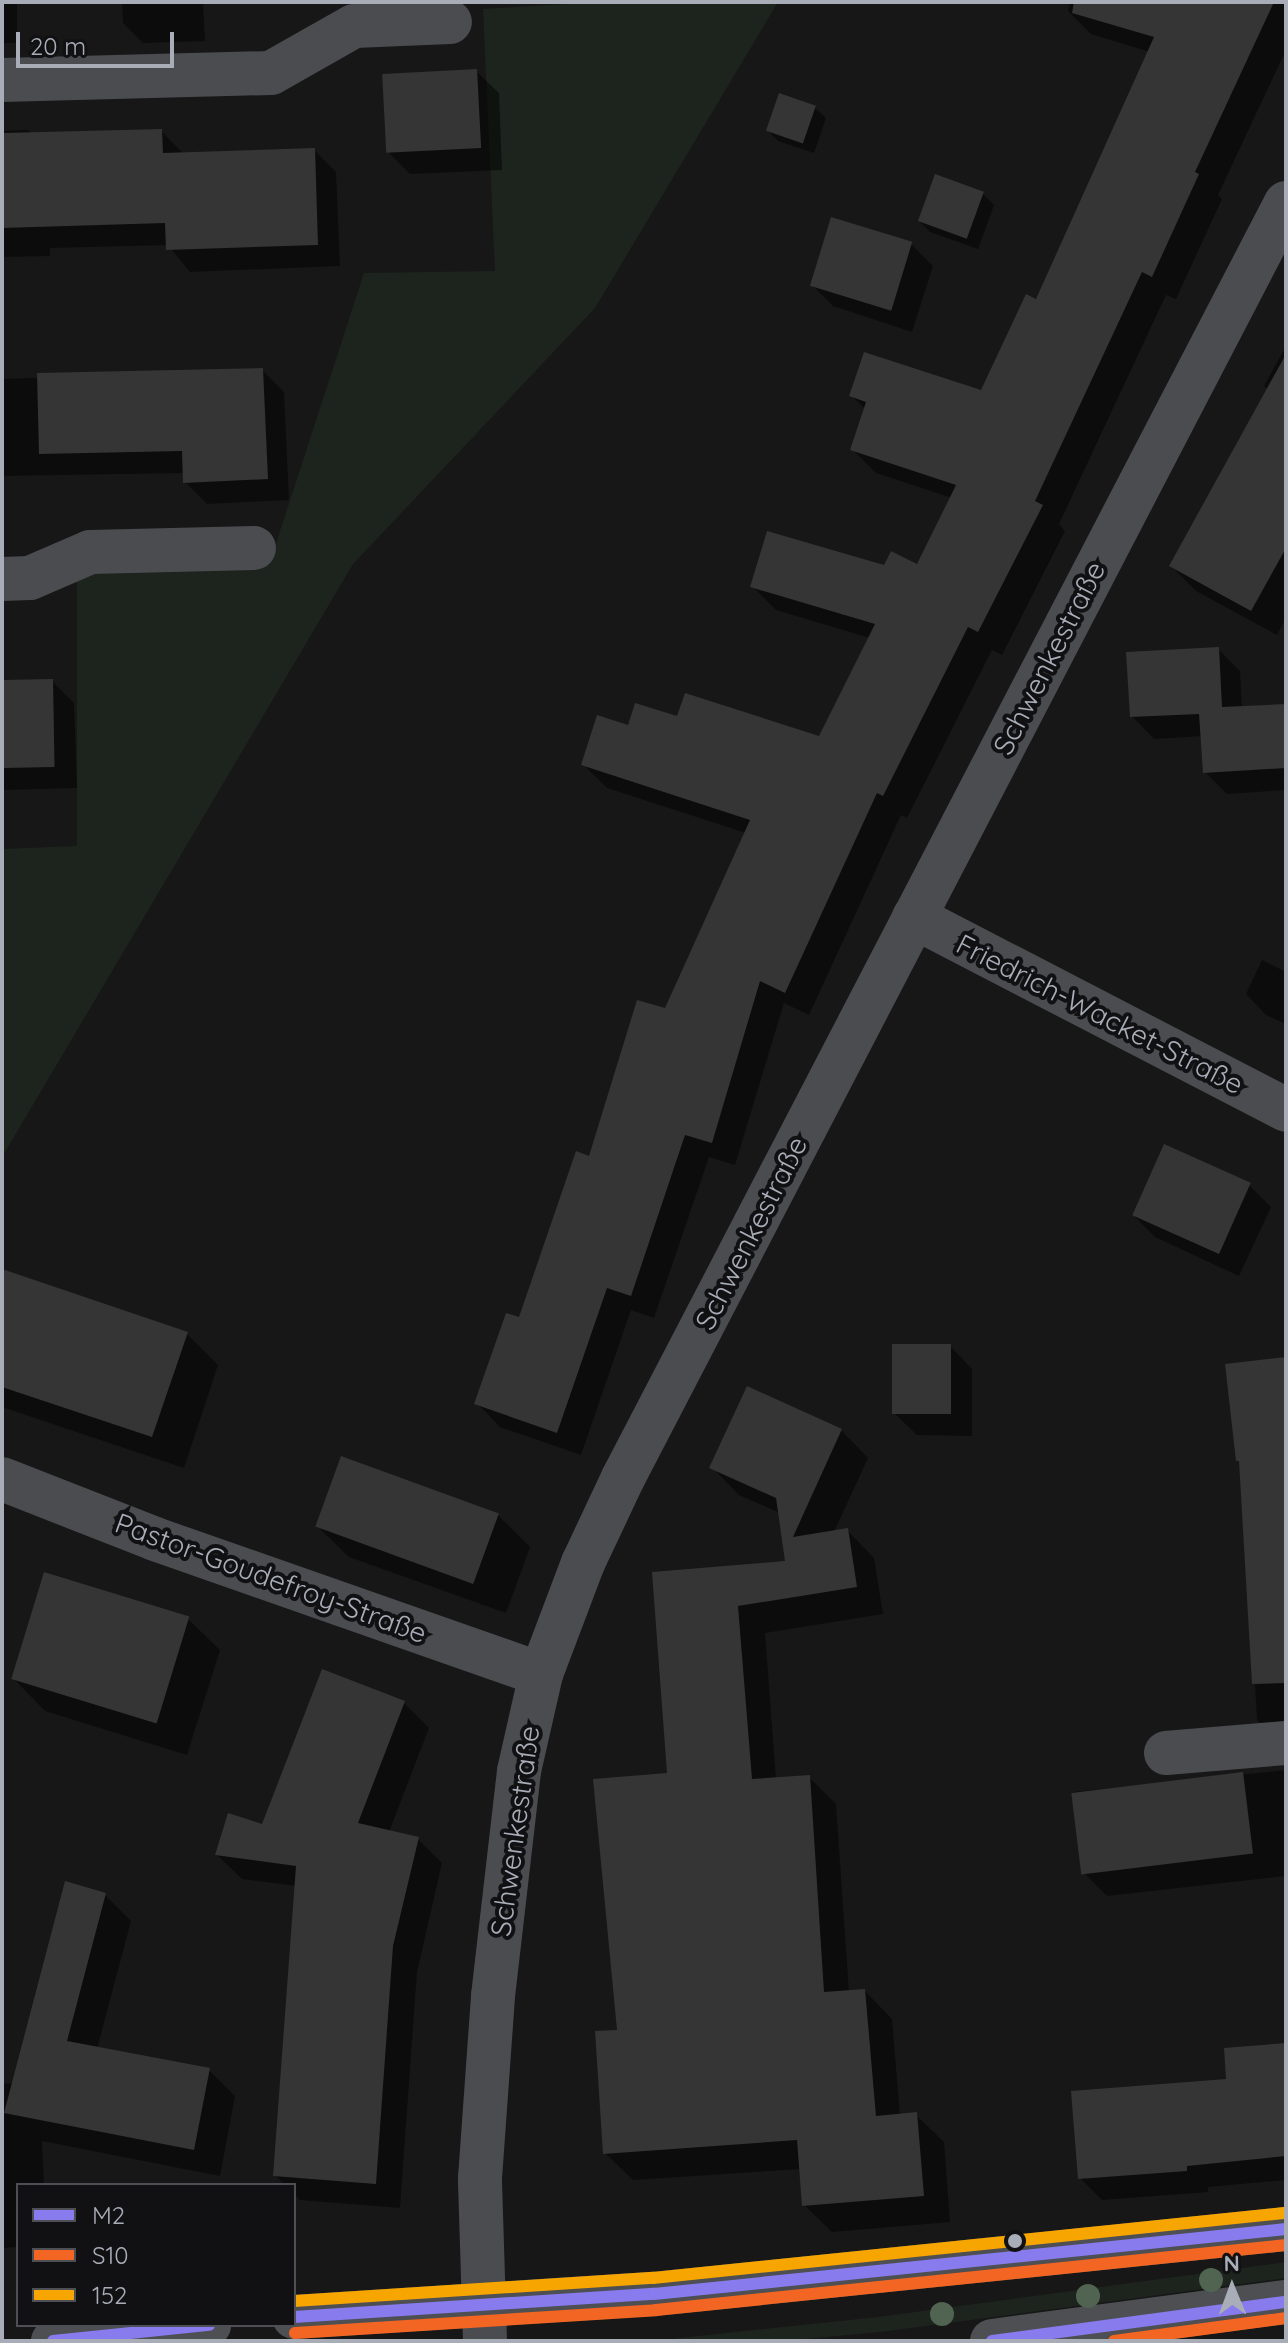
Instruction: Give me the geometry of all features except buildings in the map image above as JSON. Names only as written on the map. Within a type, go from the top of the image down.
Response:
[{"type":"main road","points":[[296,2317],[484,2322],[628,2296],[1286,2229]]},
{"type":"main road","points":[[992,2341],[1286,2302]]},
{"type":"main road","points":[[53,2341],[190,2327]]},
{"type":"street","points":[[2,80],[271,73],[354,26],[450,22]]},
{"type":"street","name":"Schwenkestraße","points":[[484,2322],[480,2178],[493,1996],[515,1798],[541,1674],[583,1563],[623,1478],[1286,203]]},
{"type":"street","points":[[16,579],[90,552],[254,548]]},
{"type":"street","name":"Friedrich-Wacket-Straße","points":[[914,917],[1286,1110]]},
{"type":"street","name":"Pastor-Goudefroy-Straße","points":[[2,1479],[155,1539],[541,1674]]},
{"type":"street","points":[[1166,1753],[1286,1743]]},
{"type":"shaded area","points":[[602,2],[778,2],[595,308],[353,564],[2,1157],[2,849],[77,846],[77,570],[269,565],[364,273],[495,271],[483,9]]},
{"type":"shaded area","points":[[1286,2262],[1286,2278],[880,2332],[784,2341],[652,2341],[878,2317]]},
{"type":"transit line","name":"152","points":[[296,2301],[653,2278],[1284,2213]]},
{"type":"transit line","name":"M2","points":[[296,2317],[654,2294],[1286,2229]]},
{"type":"transit line","name":"S10","points":[[295,2333],[656,2310],[1286,2245]]},
{"type":"transit line","name":"M2","points":[[992,2341],[1286,2302]]},
{"type":"transit line","name":"S10","points":[[1114,2341],[1286,2318]]},
{"type":"transit line","name":"M2","points":[[53,2341],[190,2327]]}]
